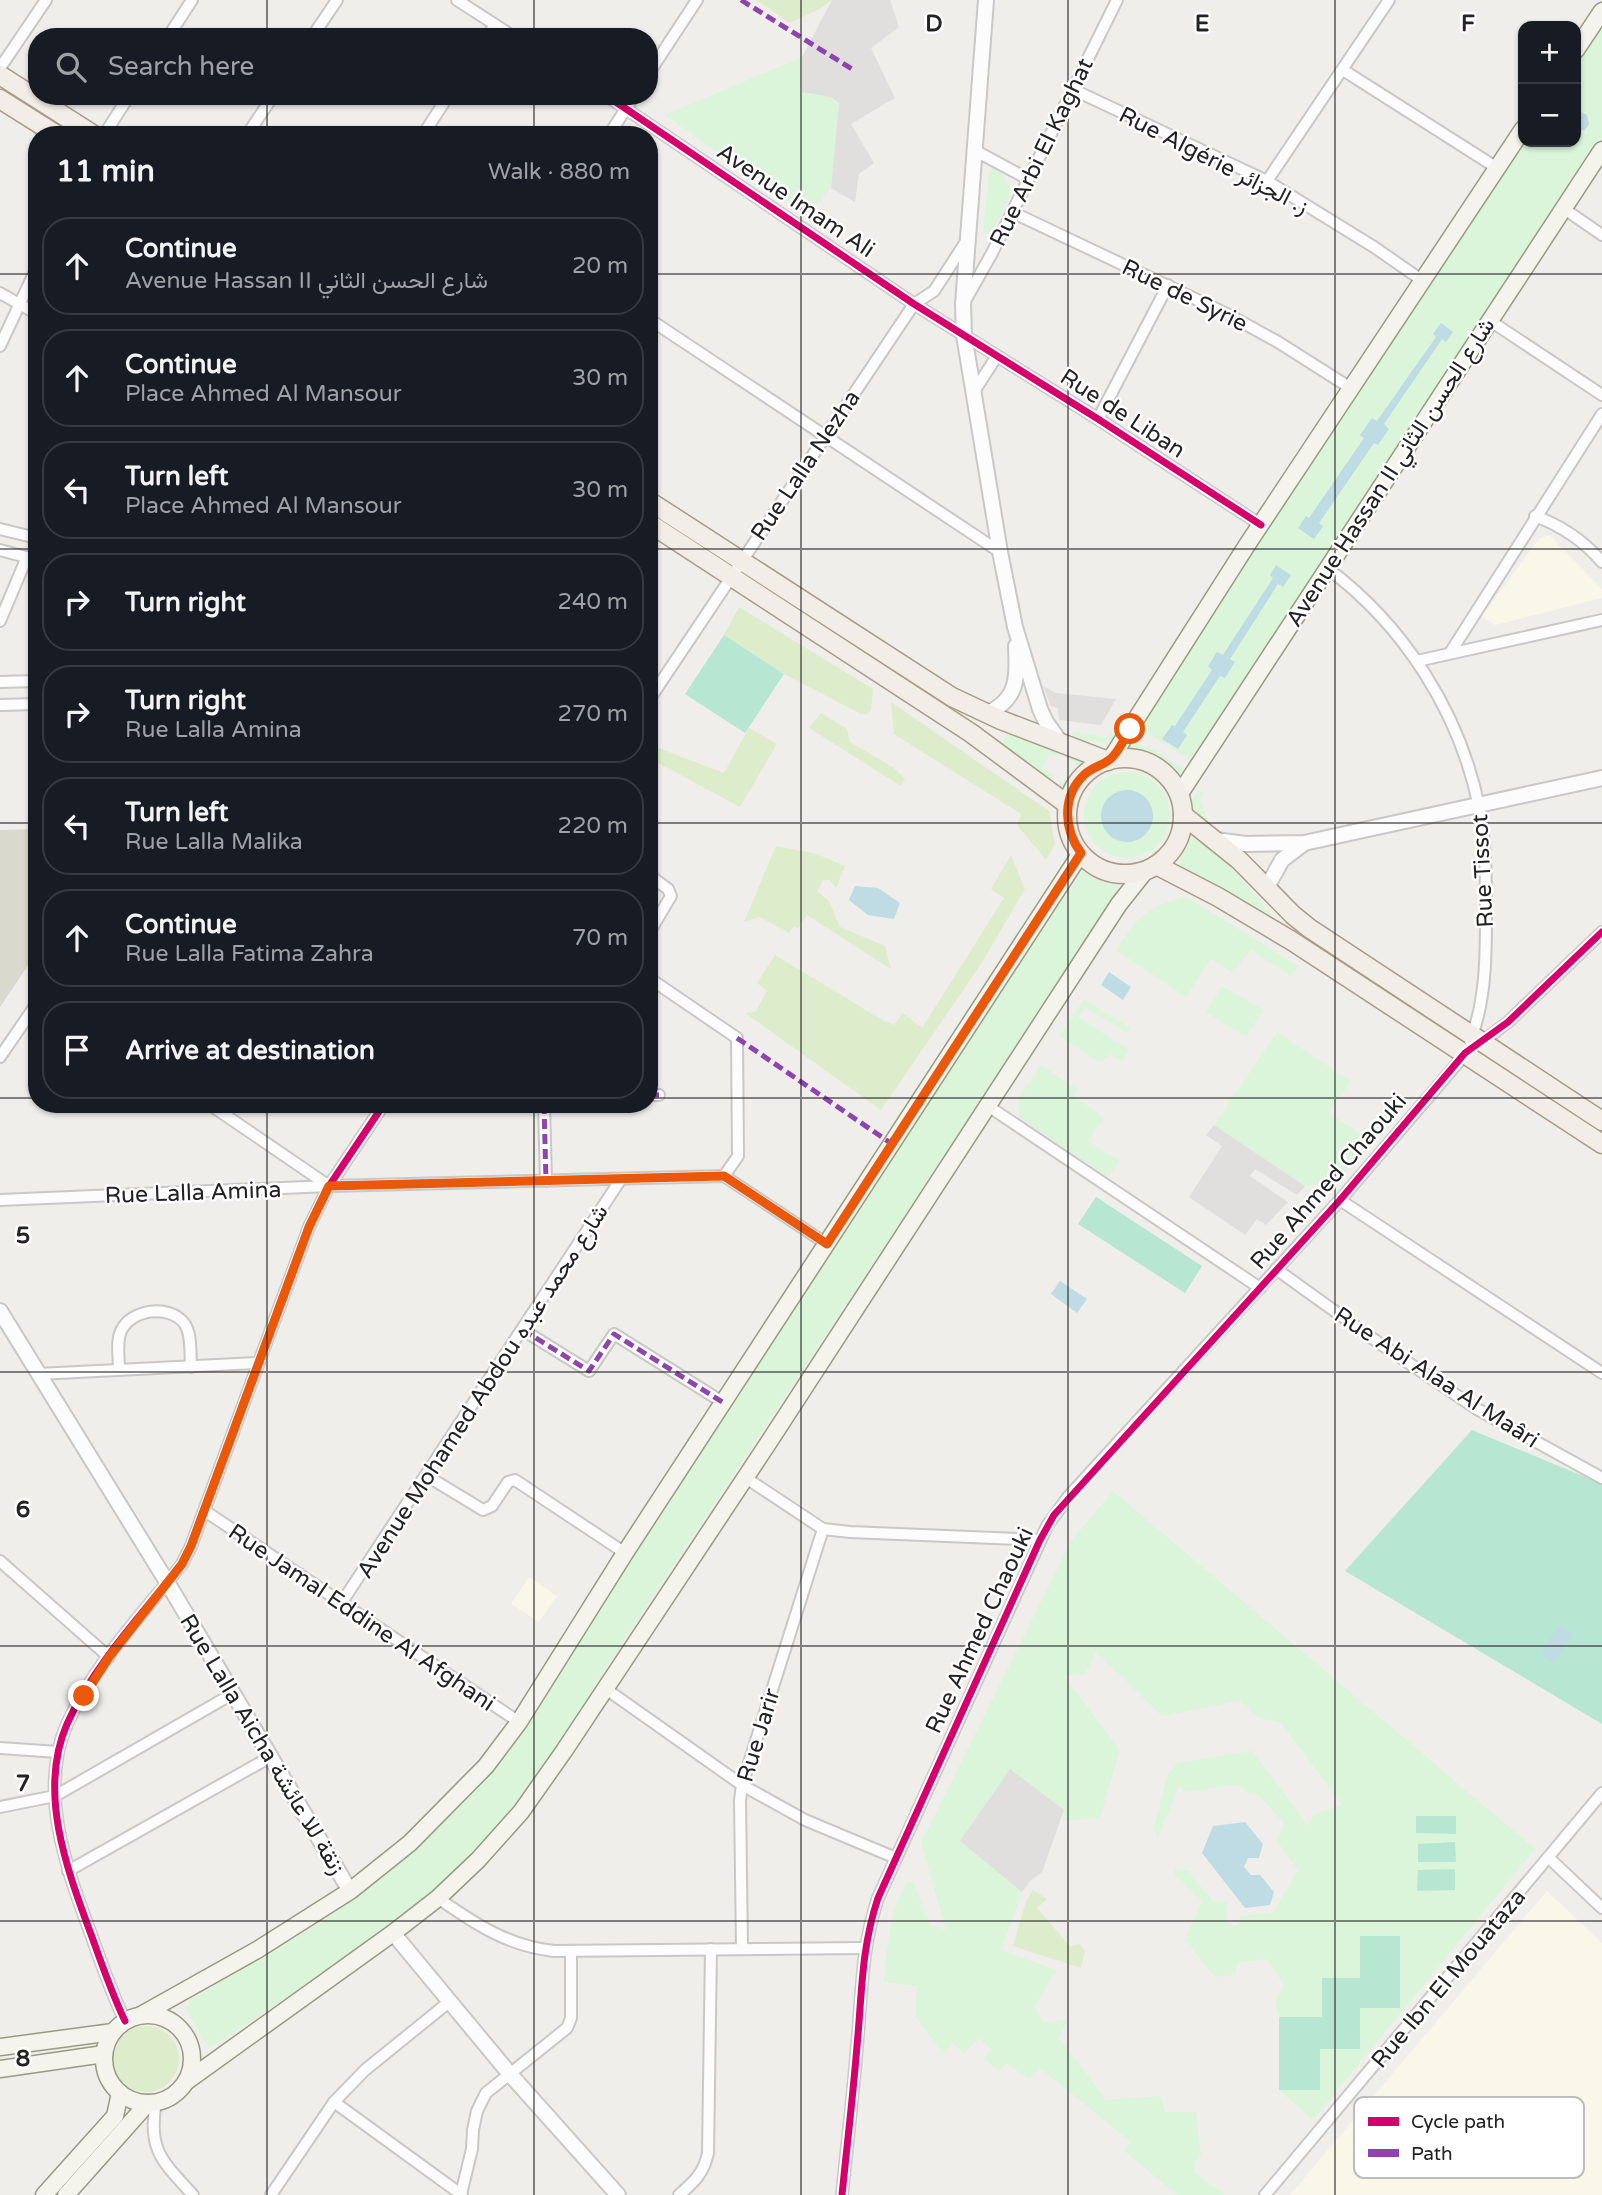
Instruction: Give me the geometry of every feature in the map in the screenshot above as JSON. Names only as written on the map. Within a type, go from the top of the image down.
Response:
[{"type":"main road","points":[[1581,42],[1602,11]]},
{"type":"main road","points":[[0,75],[28,93]]},
{"type":"main road","points":[[0,99],[43,126]]},
{"type":"main road","points":[[47,105],[80,126]]},
{"type":"main road","points":[[1109,760],[1518,137]]},
{"type":"main road","name":"Avenue Hassan II شارع الحسن الثاني","points":[[1179,795],[1602,150]]},
{"type":"main road","points":[[658,508],[736,569],[1068,804]]},
{"type":"main road","points":[[658,528],[736,569],[952,697],[986,714],[1109,760]]},
{"type":"main road","points":[[119,2027],[104,2054],[106,2073],[120,2093],[133,2101],[152,2103],[173,2096],[187,2081],[438,1898],[478,1860],[521,1812],[746,1478],[1119,904],[1151,867],[1171,852],[1176,844],[1183,815],[1179,795],[1168,777],[1151,764],[1131,758],[1109,760],[1092,769],[1079,781],[1068,804],[1069,830],[1081,853],[1094,865],[1111,872],[1129,874],[1151,867],[1195,884],[1281,934],[1602,1144]]},
{"type":"main road","points":[[1183,815],[1216,840],[1309,928],[1602,1121]]},
{"type":"main road","points":[[0,2047],[119,2027],[257,1950],[350,1891],[410,1843],[486,1766],[519,1722],[625,1553],[1081,853]]},
{"type":"main road","points":[[141,2015],[164,2017],[185,2034],[193,2059],[187,2081]]},
{"type":"main road","points":[[0,2069],[104,2054]]},
{"type":"main road","points":[[44,2195],[115,2116],[120,2093]]},
{"type":"main road","points":[[65,2195],[152,2103]]},
{"type":"street","points":[[0,68],[46,0]]},
{"type":"street","points":[[174,28],[191,0]]},
{"type":"street","points":[[318,28],[337,0]]},
{"type":"street","points":[[457,0],[501,28]]},
{"type":"street","points":[[658,59],[697,0]]},
{"type":"street","points":[[986,0],[963,304],[964,335],[1015,627],[1046,722],[1061,743]]},
{"type":"street","name":"Rue Arbi El Kaghat","points":[[963,304],[992,253],[1117,0]]},
{"type":"street","points":[[1267,181],[1388,0]]},
{"type":"street","points":[[493,28],[495,24]]},
{"type":"street","points":[[1343,70],[1497,168]]},
{"type":"street","name":"Rue Algérie ز. الجزائر","points":[[1072,89],[1267,181],[1374,247],[1423,281]]},
{"type":"street","points":[[110,126],[123,105]]},
{"type":"street","points":[[253,126],[267,105]]},
{"type":"street","points":[[429,126],[442,105]]},
{"type":"street","name":"Avenue Imam Ali","points":[[621,105],[652,126]]},
{"type":"street","points":[[615,126],[628,105]]},
{"type":"street","name":"Avenue Imam Ali","points":[[658,130],[914,304],[964,335]]},
{"type":"street","points":[[974,150],[1028,179]]},
{"type":"street","points":[[1563,208],[1602,234]]},
{"type":"street","name":"Rue de Syrie","points":[[1012,212],[1168,285],[1278,342],[1352,390]]},
{"type":"street","name":"Rue Lalla Nezha","points":[[658,686],[914,304],[934,291],[968,238]]},
{"type":"street","points":[[1098,419],[1168,285]]},
{"type":"street","points":[[0,346],[28,286]]},
{"type":"street","points":[[0,293],[28,308]]},
{"type":"street","points":[[1489,320],[1602,395]]},
{"type":"street","points":[[658,325],[1000,552]]},
{"type":"street","name":"Rue de Liban","points":[[964,335],[1261,525]]},
{"type":"street","points":[[972,393],[997,356]]},
{"type":"street","points":[[1450,653],[1602,414]]},
{"type":"street","points":[[1535,516],[1556,524],[1574,536],[1602,562]]},
{"type":"street","points":[[0,529],[28,536]]},
{"type":"street","points":[[0,550],[28,558]]},
{"type":"street","points":[[0,621],[28,567]]},
{"type":"street","name":"Rue Tissot","points":[[1327,569],[1374,607],[1417,661],[1454,731],[1478,804],[1484,847],[1486,951],[1478,1037]]},
{"type":"street","points":[[1417,661],[1602,620]]},
{"type":"street","points":[[986,714],[999,708],[1012,693],[1016,668],[1015,627]]},
{"type":"street","points":[[0,682],[28,681]]},
{"type":"street","points":[[0,705],[28,704]]},
{"type":"street","points":[[1216,840],[1245,844],[1304,843],[1602,778]]},
{"type":"street","points":[[1267,887],[1282,860],[1304,843]]},
{"type":"street","points":[[658,881],[668,888],[671,896],[658,918]]},
{"type":"street","name":"Rue Ahmed Chaouki","points":[[842,2195],[864,1948],[878,1898],[1040,1540],[1054,1515],[1340,1200],[1478,1037],[1508,1022],[1602,932]]},
{"type":"street","points":[[658,984],[737,1038],[738,1156],[724,1176],[827,1244]]},
{"type":"street","points":[[0,1057],[28,1016]]},
{"type":"street","points":[[988,1106],[1260,1287]]},
{"type":"street","points":[[222,1113],[329,1186]]},
{"type":"street","points":[[119,2027],[115,2000],[68,1871],[55,1796],[58,1752],[67,1724],[109,1657],[182,1564],[205,1511],[309,1227],[329,1186],[378,1113]]},
{"type":"street","points":[[544,1113],[546,1181]]},
{"type":"street","name":"Rue Lalla Amina","points":[[0,1200],[329,1186],[724,1176]]},
{"type":"street","name":"Avenue Mohamed Abdou شارع محمد عبده","points":[[342,1602],[621,1180]]},
{"type":"street","points":[[1340,1200],[1602,1373]]},
{"type":"street","name":"Rue Abi Alaa Al Maâri","points":[[1276,1269],[1477,1409],[1602,1478]]},
{"type":"street","points":[[119,1370],[120,1333],[125,1324],[149,1312],[169,1313],[183,1322],[188,1331],[191,1367]]},
{"type":"street","name":"Rue Lalla Aicha زنقة للا عائشة","points":[[2,1320],[167,1582],[350,1891]]},
{"type":"street","points":[[523,1330],[589,1371],[614,1334],[724,1403]]},
{"type":"street","points":[[38,1374],[258,1363]]},
{"type":"street","points":[[427,1476],[483,1510],[492,1506],[508,1482],[515,1480],[625,1553]]},
{"type":"street","points":[[746,1478],[823,1529],[1040,1540]]},
{"type":"street","name":"Rue Jamal Eddine Al Afghani","points":[[205,1511],[519,1722]]},
{"type":"street","name":"Rue Jarir","points":[[742,1948],[742,1785],[823,1529]]},
{"type":"street","points":[[0,1561],[109,1657]]},
{"type":"street","points":[[606,1689],[742,1785],[805,1819],[896,1858]]},
{"type":"street","points":[[0,1807],[55,1796],[234,1693]]},
{"type":"street","points":[[0,1748],[58,1752]]},
{"type":"street","points":[[68,1871],[272,1756]]},
{"type":"street","name":"Rue Ibn El Mouataza","points":[[1265,2195],[1602,1793]]},
{"type":"street","points":[[1549,1857],[1602,1908]]},
{"type":"street","points":[[438,1898],[505,1940],[534,1948],[571,1952],[864,1948]]},
{"type":"street","points":[[393,1933],[509,2073],[618,2195]]},
{"type":"street","points":[[679,2195],[705,2168],[708,2153],[711,1949]]},
{"type":"street","points":[[334,2102],[461,2194],[472,2149],[472,2130],[477,2110],[486,2093],[567,2028],[571,2018],[571,1952]]},
{"type":"street","points":[[271,2195],[334,2102],[365,2070],[449,2002]]},
{"type":"street","points":[[152,2103],[155,2145],[193,2195]]},
{"type":"shaded area","points":[[832,0],[890,0],[899,27],[871,48],[895,98],[851,124],[874,163],[859,174],[855,202],[831,188],[839,103],[831,97],[802,92],[802,57]]},
{"type":"shaded area","points":[[1549,535],[1602,589],[1602,598],[1495,625],[1482,616],[1539,539]]},
{"type":"shaded area","points":[[1043,686],[1056,693],[1116,699],[1101,725],[1059,720],[1058,708],[1051,706]]},
{"type":"shaded area","points":[[28,829],[28,965],[0,1007],[0,830]]},
{"type":"shaded area","points":[[1214,1125],[1305,1186],[1297,1195],[1255,1169],[1250,1176],[1288,1202],[1266,1225],[1257,1219],[1245,1235],[1189,1197],[1222,1146],[1206,1135]]},
{"type":"shaded area","points":[[529,1577],[557,1596],[539,1622],[511,1604]]},
{"type":"shaded area","points":[[1010,1769],[1064,1810],[1042,1872],[1030,1881],[1022,1892],[960,1841]]},
{"type":"shaded area","points":[[1547,1891],[1602,1943],[1602,2195],[1290,2195],[1354,2119],[1354,2178],[1584,2178],[1584,2097],[1373,2097]]},
{"type":"green space","points":[[757,0],[832,0],[820,9],[789,23]]},
{"type":"green space","points":[[1602,13],[1602,139],[1431,408],[1313,587],[1191,760],[1141,729],[1366,367],[1520,147],[1581,147],[1581,44]]},
{"type":"green space","points":[[802,57],[802,92],[825,93],[839,103],[831,188],[806,215],[665,115]]},
{"type":"green space","points":[[993,167],[1007,182],[1009,190],[1005,207],[990,234],[983,231],[989,172]]},
{"type":"green space","points":[[739,607],[873,689],[871,710],[861,714],[784,674],[724,635]]},
{"type":"green space","points":[[724,635],[784,674],[745,733],[685,694]]},
{"type":"green space","points":[[891,702],[1049,811],[1055,844],[1046,860],[1017,825],[1021,814],[894,734]]},
{"type":"green space","points":[[821,713],[847,729],[850,742],[894,768],[905,779],[901,786],[809,728]]},
{"type":"green space","points":[[749,728],[777,744],[740,807],[658,763],[658,748],[724,773]]},
{"type":"green space","points":[[1075,731],[1105,738],[1109,737],[1111,732],[1120,736],[1103,743],[1071,737]]},
{"type":"green space","points":[[1007,734],[1059,751],[1057,756],[1050,754],[1042,768],[1054,776],[1053,780],[1001,746]]},
{"type":"green space","points":[[1131,742],[1155,750],[1186,771],[1181,777],[1152,755],[1128,747]]},
{"type":"green space","points":[[1066,753],[1089,761],[1070,780],[1066,789],[1059,784],[1063,783],[1077,765],[1065,756]]},
{"type":"green space","points":[[1127,772],[1143,776],[1157,785],[1166,799],[1170,815],[1166,831],[1157,845],[1143,854],[1127,858],[1111,854],[1097,845],[1088,831],[1084,815],[1088,799],[1097,785],[1111,776]]},
{"type":"green space","points":[[1198,790],[1203,793],[1200,801],[1208,818],[1205,823],[1191,803]]},
{"type":"green space","points":[[1191,838],[1217,854],[1278,922],[1181,867],[1180,858]]},
{"type":"green space","points":[[776,846],[817,854],[845,866],[836,888],[830,880],[823,880],[817,891],[829,901],[840,927],[885,946],[891,969],[807,915],[798,928],[794,926],[789,933],[760,917],[744,922]]},
{"type":"green space","points":[[1011,855],[1025,889],[981,964],[881,1110],[745,1013],[756,1011],[767,991],[757,983],[775,955],[884,1021],[894,1025],[903,1013],[922,1028],[1004,898],[991,889]]},
{"type":"green space","points":[[1082,872],[1100,874],[1118,885],[1117,893],[594,1686],[570,1734],[498,1825],[437,1888],[365,1946],[210,2048],[186,2008],[192,1999],[322,1922],[409,1856],[499,1758],[576,1644],[967,1040]]},
{"type":"green space","points":[[1187,897],[1298,966],[1291,976],[1251,950],[1232,973],[1211,959],[1186,997],[1116,950],[1145,914],[1162,904]]},
{"type":"green space","points":[[1222,986],[1263,1010],[1246,1037],[1206,1012]]},
{"type":"green space","points":[[1084,999],[1130,1028],[1127,1033],[1085,1007],[1078,1017],[1129,1050],[1122,1061],[1111,1054],[1101,1063],[1060,1036]]},
{"type":"green space","points":[[1277,1032],[1351,1081],[1329,1113],[1367,1138],[1338,1182],[1305,1186],[1214,1125]]},
{"type":"green space","points":[[1041,1065],[1078,1090],[1074,1097],[1104,1117],[1088,1141],[1119,1161],[1108,1177],[1019,1117],[1018,1099]]},
{"type":"green space","points":[[1096,1197],[1202,1266],[1185,1293],[1078,1224]]},
{"type":"green space","points":[[1472,1430],[1602,1484],[1602,1724],[1345,1571]]},
{"type":"green space","points":[[1113,1491],[1535,1849],[1313,2120],[1279,2090],[1320,2090],[1320,2049],[1360,2008],[1360,1978],[1322,2017],[1279,2017],[1275,2004],[1284,1985],[1267,1959],[1237,1963],[1235,1975],[1215,1977],[1185,1940],[1202,1901],[1175,1876],[1175,1869],[1189,1871],[1212,1901],[1227,1902],[1226,1921],[1237,1927],[1241,1916],[1273,1913],[1298,1870],[1277,1841],[1284,1823],[1258,1794],[1249,1795],[1236,1785],[1184,1792],[1179,1786],[1158,1837],[1154,1828],[1167,1776],[1178,1763],[1252,1751],[1308,1826],[1314,1814],[1342,1805],[1281,1723],[1259,1718],[1240,1701],[1162,1716],[1096,1652],[1085,1674],[1064,1676],[1120,1750],[1100,1818],[1063,1821],[1064,1810],[960,1841],[1022,1892],[1001,1950],[1056,1970],[1035,2006],[1043,2022],[1067,2020],[1059,2038],[1106,2100],[1161,2096],[1165,2112],[1196,2112],[1201,2155],[1195,2161],[1195,2173],[1225,2195],[1177,2195],[1123,2150],[1131,2142],[1040,2068],[1029,2079],[1006,2063],[999,2072],[984,2058],[992,2050],[979,2038],[964,2053],[953,2043],[943,2052],[915,2017],[917,1986],[884,1982],[894,1915],[909,1881],[914,1884],[930,1925],[946,1930],[921,1843],[1071,1541]]},
{"type":"green space","points":[[1416,1816],[1456,1816],[1456,1834],[1416,1833]]},
{"type":"green space","points":[[1455,1842],[1456,1862],[1418,1862],[1418,1844]]},
{"type":"green space","points":[[1455,1869],[1455,1890],[1417,1891],[1418,1870]]},
{"type":"green space","points":[[1033,1890],[1047,1899],[1037,1908],[1070,1946],[1079,1944],[1085,1950],[1081,1968],[1013,1946],[1026,1901]]},
{"type":"green space","points":[[1360,1936],[1400,1936],[1400,2008],[1360,2008],[1360,2049],[1320,2049],[1320,2090],[1279,2090],[1279,2017],[1322,2017],[1322,1978],[1360,1978]]},
{"type":"green space","points":[[146,2026],[159,2028],[174,2041],[179,2059],[177,2072],[164,2087],[146,2092],[133,2090],[118,2077],[113,2059],[115,2046],[128,2031]]},
{"type":"water","points":[[1581,112],[1587,115],[1589,124],[1585,130],[1581,130]]},
{"type":"water","points":[[1441,323],[1453,332],[1446,342],[1442,339],[1384,424],[1389,429],[1378,445],[1374,443],[1319,523],[1323,526],[1314,539],[1298,528],[1306,516],[1309,518],[1364,438],[1360,435],[1372,418],[1377,421],[1436,337],[1433,334]]},
{"type":"water","points":[[1276,565],[1291,575],[1283,587],[1278,584],[1230,659],[1235,662],[1225,678],[1220,676],[1183,732],[1187,735],[1178,749],[1162,739],[1172,725],[1175,726],[1212,670],[1208,666],[1217,652],[1223,655],[1273,578],[1270,575]]},
{"type":"water","points":[[1127,790],[1137,792],[1145,798],[1151,806],[1151,826],[1145,834],[1137,840],[1127,842],[1117,840],[1109,834],[1103,826],[1101,816],[1103,806],[1109,798],[1117,792]]},
{"type":"water","points":[[855,886],[878,888],[900,903],[894,919],[868,915],[849,900]]},
{"type":"water","points":[[1109,972],[1131,987],[1123,1000],[1101,985]]},
{"type":"water","points":[[1060,1281],[1087,1299],[1077,1313],[1051,1294]]},
{"type":"water","points":[[1560,1625],[1573,1634],[1554,1663],[1540,1654]]},
{"type":"water","points":[[1245,1822],[1263,1844],[1259,1858],[1248,1858],[1244,1867],[1251,1875],[1260,1875],[1274,1892],[1270,1905],[1245,1908],[1202,1853],[1213,1826]]},
{"type":"marked path","points":[[741,0],[852,69]]},
{"type":"marked path","points":[[737,1038],[892,1144]]},
{"type":"marked path","points":[[544,1113],[546,1181]]},
{"type":"marked path","points":[[523,1330],[589,1371],[614,1334],[724,1403]]},
{"type":"cycle path","points":[[620,105],[651,126]]},
{"type":"cycle path","points":[[658,131],[914,304],[1261,525]]},
{"type":"cycle path","points":[[842,2195],[863,1972],[872,1917],[878,1898],[1040,1540],[1054,1515],[1340,1200],[1465,1053],[1508,1022],[1602,932]]},
{"type":"cycle path","points":[[125,2021],[103,1969],[74,1886],[59,1832],[55,1805],[58,1750],[67,1724],[90,1681],[182,1564],[309,1227],[329,1186],[378,1113]]},
{"type":"route","points":[[84,1696],[109,1657],[182,1564],[191,1546],[309,1227],[329,1186],[724,1176],[827,1244],[1081,853],[1069,830],[1067,813],[1074,788],[1085,774],[1110,760],[1130,729]]}]
